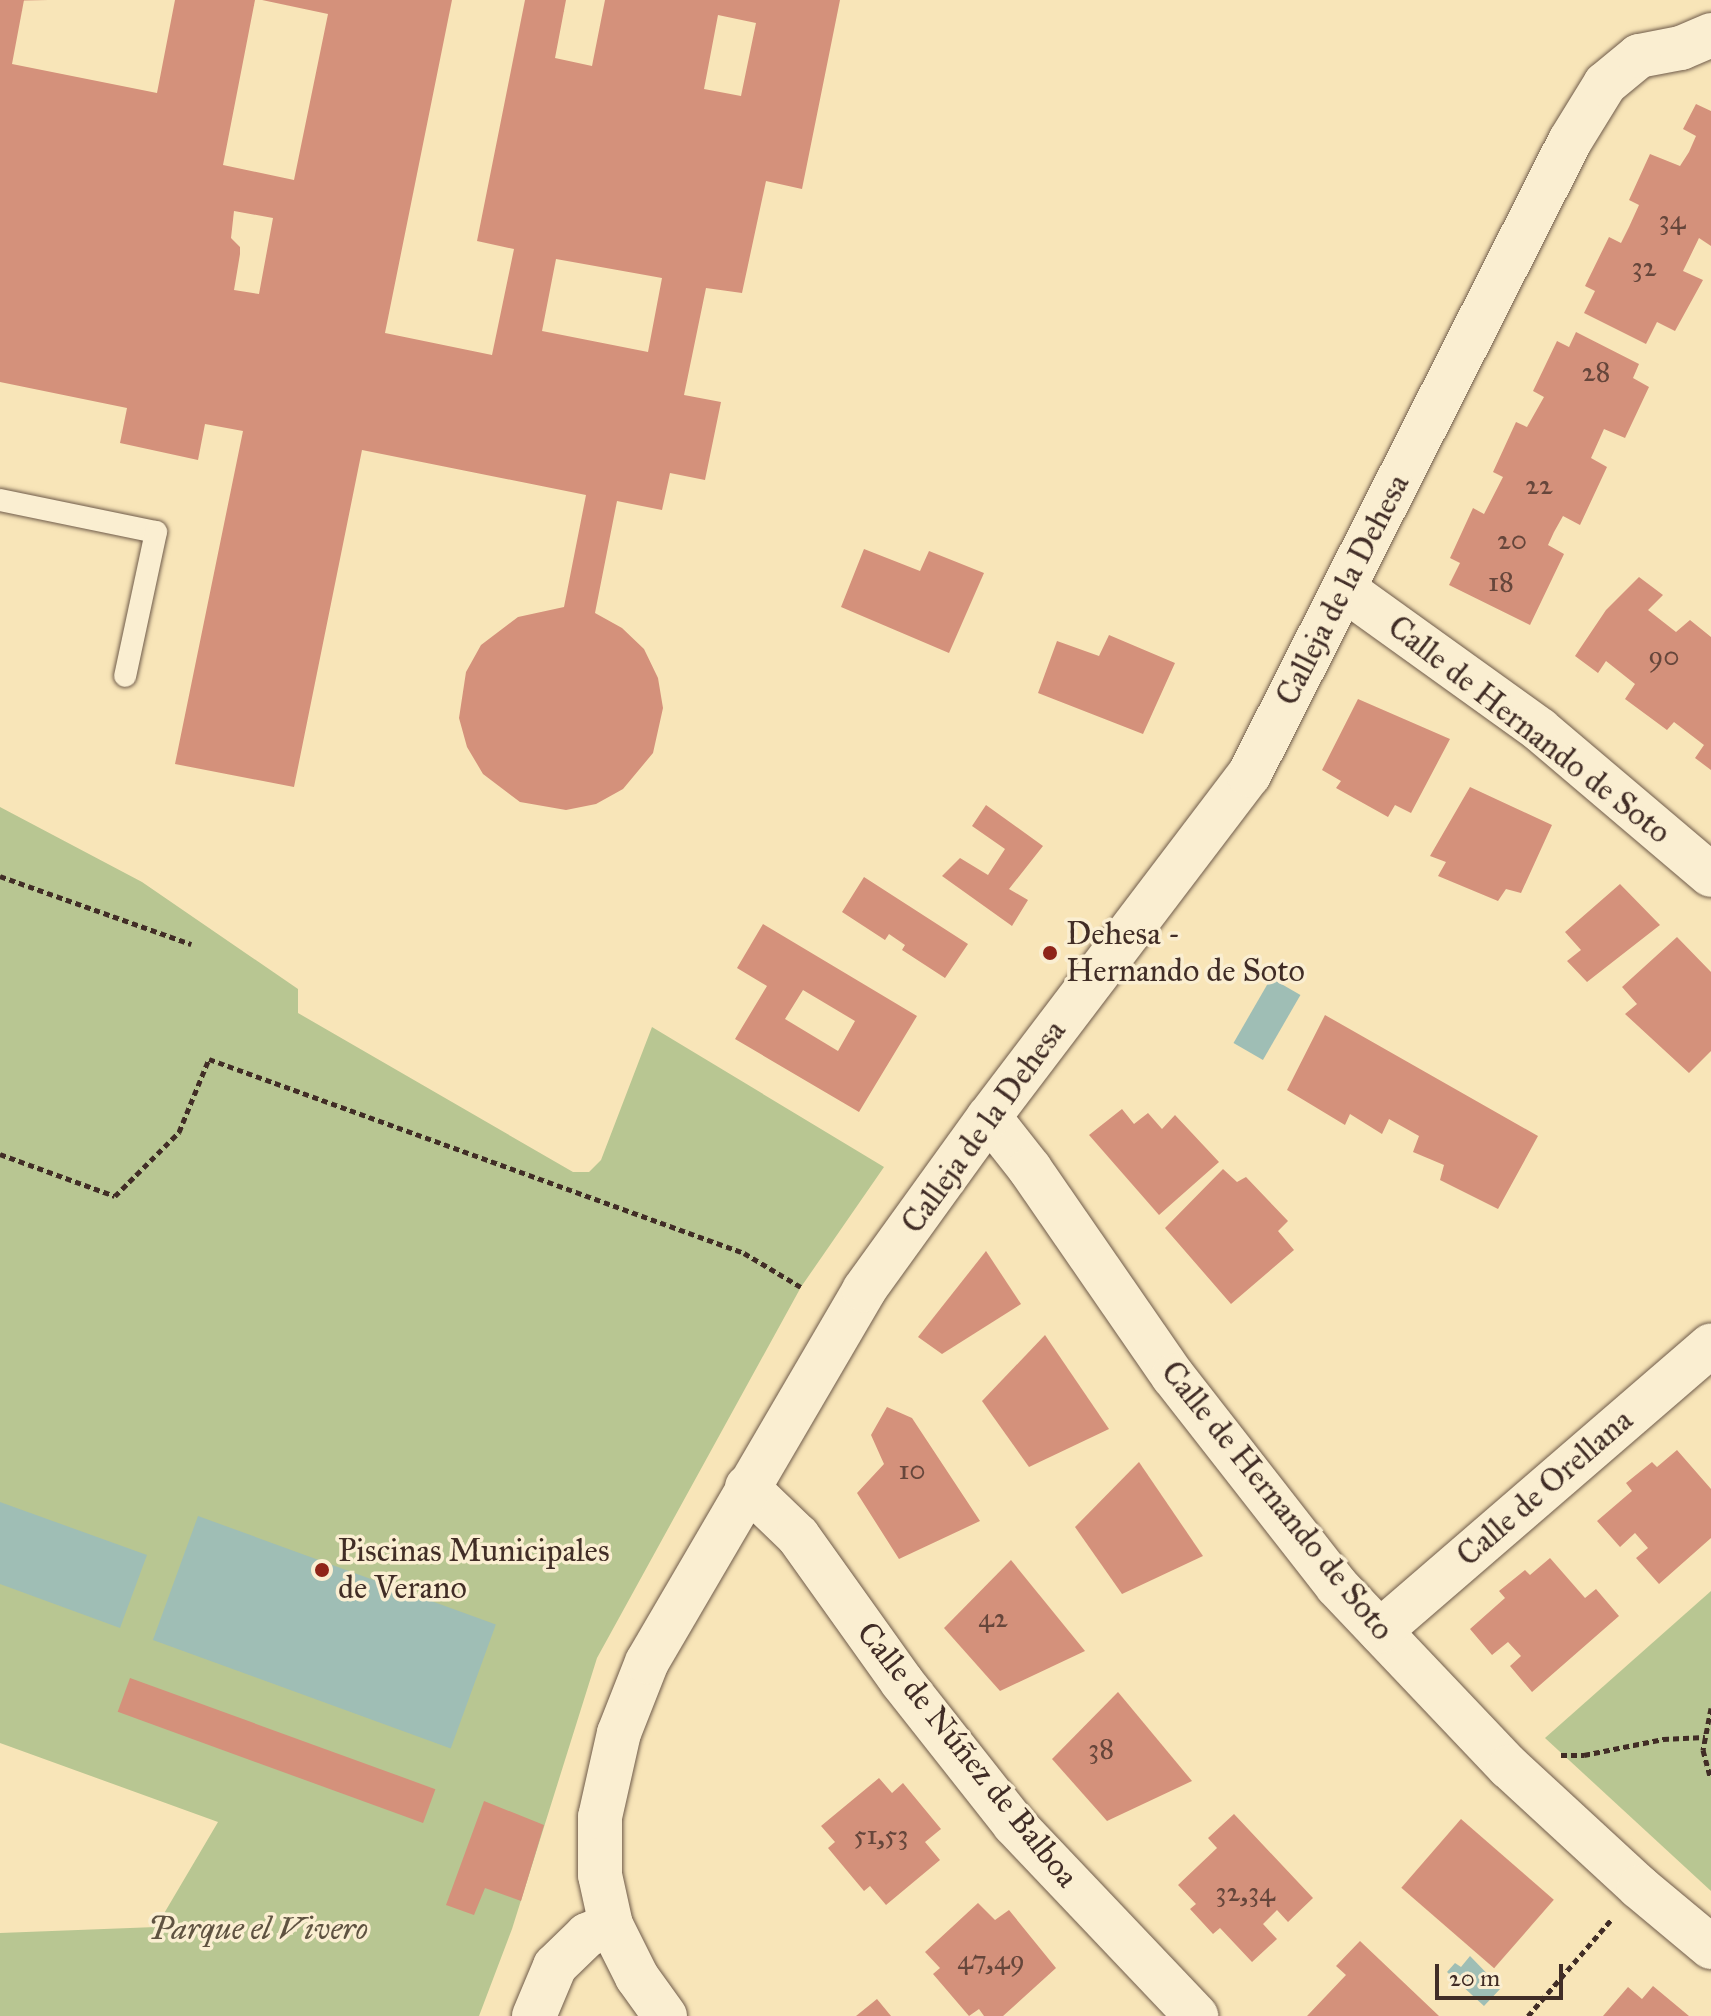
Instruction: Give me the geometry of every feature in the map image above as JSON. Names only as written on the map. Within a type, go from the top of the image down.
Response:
[{"type":"street","name":"Calleja de la Dehesa","points":[[665,2016],[637,1977],[611,1925],[600,1875],[600,1817],[619,1733],[647,1662],[864,1290],[989,1117],[1249,775],[1570,141],[1605,84],[1639,56],[1681,48],[1711,35]]},
{"type":"street","name":"Calle de Hernando de Soto","points":[[1344,589],[1540,730],[1711,875]]},
{"type":"street","name":"Calle de Hernando de Soto","points":[[989,1117],[1030,1169],[1173,1376],[1337,1586],[1509,1767],[1639,1887],[1711,1947]]},
{"type":"street","name":"Calle de Orellana","points":[[1380,1631],[1711,1345]]},
{"type":"street","name":"Calle de Núñez de Balboa","points":[[747,1487],[798,1536],[902,1682],[1014,1824],[1196,2016]]},
{"type":"street","points":[[534,2016],[555,1966],[587,1935],[611,1925]]},
{"type":"lane","points":[[0,500],[156,532],[125,676]]},
{"type":"path","points":[[0,876],[191,944]]},
{"type":"path","points":[[0,1154],[115,1196],[179,1132],[209,1059],[744,1253],[801,1287]]},
{"type":"path","points":[[1711,1708],[1703,1750],[1711,1779]]},
{"type":"path","points":[[1509,1767],[1558,1755],[1584,1755],[1663,1739],[1705,1737]]},
{"type":"path","points":[[1528,2016],[1639,1887]]},
{"type":"green space","name":"Parque el Vivero","points":[[0,807],[142,882],[298,989],[298,1013],[573,1172],[589,1172],[601,1160],[652,1027],[884,1167],[801,1287],[597,1658],[512,1929],[479,2016],[0,2016],[0,1933],[156,1927],[218,1822],[0,1743]]},
{"type":"green space","points":[[1711,1591],[1711,1891],[1545,1738]]},
{"type":"water","points":[[1271,978],[1300,995],[1263,1060],[1234,1043]]},
{"type":"water","points":[[0,1502],[147,1555],[120,1628],[0,1584]]},
{"type":"water","points":[[198,1516],[496,1624],[451,1748],[153,1640]]},
{"type":"water","points":[[1470,1956],[1501,1988],[1484,2006],[1447,1972],[1455,1963],[1461,1967]]},
{"type":"building","points":[[0,0],[24,0],[12,64],[157,93],[175,0],[255,0],[223,165],[294,180],[328,14],[262,0],[452,0],[385,333],[492,355],[514,249],[477,241],[525,0],[566,0],[555,58],[592,66],[605,0],[840,0],[802,189],[766,181],[742,293],[706,288],[684,395],[721,402],[705,480],[670,473],[662,510],[617,501],[595,613],[622,628],[644,649],[658,678],[663,708],[653,753],[623,789],[596,804],[566,810],[520,802],[483,774],[467,747],[459,718],[466,672],[481,645],[518,617],[564,607],[586,495],[362,450],[294,787],[175,764],[243,431],[205,424],[198,460],[120,443],[127,408],[0,382]],"holes":[[[718,15],[756,23],[741,96],[704,89]],[[234,211],[273,218],[259,294],[234,290],[240,247],[231,238]],[[556,259],[662,278],[648,352],[542,331]]]},
{"type":"building","points":[[1696,104],[1711,111],[1711,246],[1699,238],[1683,271],[1703,280],[1675,331],[1657,322],[1646,344],[1584,313],[1595,291],[1585,286],[1609,237],[1621,243],[1629,227],[1639,205],[1629,200],[1650,154],[1680,166],[1689,152],[1696,136],[1683,129]]},
{"type":"building","points":[[1576,332],[1639,364],[1633,378],[1649,387],[1625,438],[1604,429],[1591,458],[1607,467],[1580,525],[1563,516],[1554,532],[1548,545],[1564,554],[1530,625],[1449,585],[1460,563],[1450,558],[1473,508],[1484,514],[1503,477],[1493,472],[1516,422],[1527,427],[1544,397],[1533,391],[1557,341],[1569,347]]},
{"type":"building","points":[[864,549],[920,571],[929,551],[984,573],[949,653],[841,607]]},
{"type":"building","points":[[1639,577],[1663,595],[1648,610],[1676,632],[1690,620],[1711,637],[1711,770],[1695,758],[1704,745],[1674,722],[1667,730],[1625,699],[1635,684],[1606,661],[1598,673],[1575,656],[1606,610]]},
{"type":"building","points":[[1109,635],[1175,663],[1143,734],[1038,693],[1057,641],[1099,656]]},
{"type":"building","points":[[1358,699],[1450,739],[1411,813],[1395,805],[1388,817],[1336,788],[1341,781],[1322,770]]},
{"type":"building","points":[[1470,787],[1552,825],[1521,893],[1506,889],[1498,901],[1438,876],[1446,862],[1430,856]]},
{"type":"building","points":[[986,805],[1043,846],[1009,889],[1028,900],[1012,926],[942,876],[960,858],[988,875],[1005,849],[972,826]]},
{"type":"building","points":[[864,877],[968,944],[945,978],[902,950],[905,945],[889,934],[885,940],[842,912]]},
{"type":"building","points":[[1620,884],[1660,925],[1587,982],[1567,961],[1581,950],[1565,932]]},
{"type":"building","points":[[763,924],[917,1016],[859,1112],[735,1039],[767,986],[737,968]],"holes":[[[803,990],[855,1021],[838,1051],[785,1019]]]},
{"type":"building","points":[[1677,937],[1711,972],[1711,1051],[1689,1073],[1625,1014],[1637,1004],[1622,987]]},
{"type":"building","points":[[1325,1015],[1538,1136],[1498,1209],[1440,1180],[1444,1165],[1413,1152],[1419,1136],[1389,1119],[1382,1134],[1350,1114],[1345,1125],[1287,1090]]},
{"type":"building","points":[[1122,1109],[1134,1124],[1148,1113],[1162,1129],[1175,1115],[1219,1162],[1159,1215],[1089,1135]]},
{"type":"building","points":[[1223,1169],[1237,1182],[1246,1177],[1288,1221],[1278,1231],[1294,1250],[1231,1304],[1165,1228]]},
{"type":"building","points":[[986,1251],[1021,1304],[942,1354],[918,1337]]},
{"type":"building","points":[[1045,1335],[1109,1429],[1029,1467],[982,1401]]},
{"type":"building","points":[[887,1407],[912,1418],[980,1521],[899,1559],[857,1493],[884,1464],[871,1435]]},
{"type":"building","points":[[1677,1450],[1711,1489],[1711,1538],[1659,1584],[1636,1558],[1648,1548],[1635,1533],[1620,1547],[1597,1521],[1632,1491],[1626,1483],[1652,1462],[1657,1467]]},
{"type":"building","points":[[1139,1462],[1203,1556],[1122,1594],[1075,1527]]},
{"type":"building","points":[[1550,1558],[1585,1598],[1596,1589],[1619,1616],[1532,1692],[1510,1666],[1521,1656],[1508,1642],[1492,1655],[1470,1629],[1505,1598],[1499,1591],[1525,1570],[1530,1575]]},
{"type":"building","points":[[1011,1560],[1085,1651],[1000,1691],[944,1628]]},
{"type":"building","points":[[130,1678],[435,1789],[423,1823],[118,1712]]},
{"type":"building","points":[[1118,1692],[1192,1781],[1107,1821],[1052,1759]]},
{"type":"building","points":[[879,1778],[892,1793],[903,1783],[941,1829],[925,1842],[940,1860],[886,1905],[870,1886],[864,1891],[828,1848],[835,1842],[821,1826]]},
{"type":"building","points":[[484,1801],[544,1825],[521,1901],[485,1888],[474,1915],[446,1905]]},
{"type":"building","points":[[1234,1814],[1313,1898],[1288,1922],[1277,1910],[1263,1924],[1277,1939],[1252,1962],[1220,1928],[1213,1934],[1190,1909],[1196,1904],[1178,1885],[1217,1848],[1208,1838]]},
{"type":"building","points":[[1461,1819],[1554,1900],[1494,1968],[1401,1888]]},
{"type":"building","points":[[978,1903],[995,1920],[1009,1910],[1056,1968],[1003,2016],[984,2016],[979,2009],[969,2016],[933,1974],[940,1968],[925,1952]]},
{"type":"building","points":[[1360,1941],[1439,2016],[1307,2016],[1346,1975],[1336,1966]]},
{"type":"building","points":[[1653,1986],[1689,2016],[1603,2016],[1628,1987],[1642,1999]]},
{"type":"building","points":[[877,1999],[891,2016],[856,2016]]},
{"type":"place","name":"Dehesa - Hernando de Soto","points":[[1050,953]]},
{"type":"place","name":"Piscinas Municipales de Verano","points":[[322,1570]]}]
